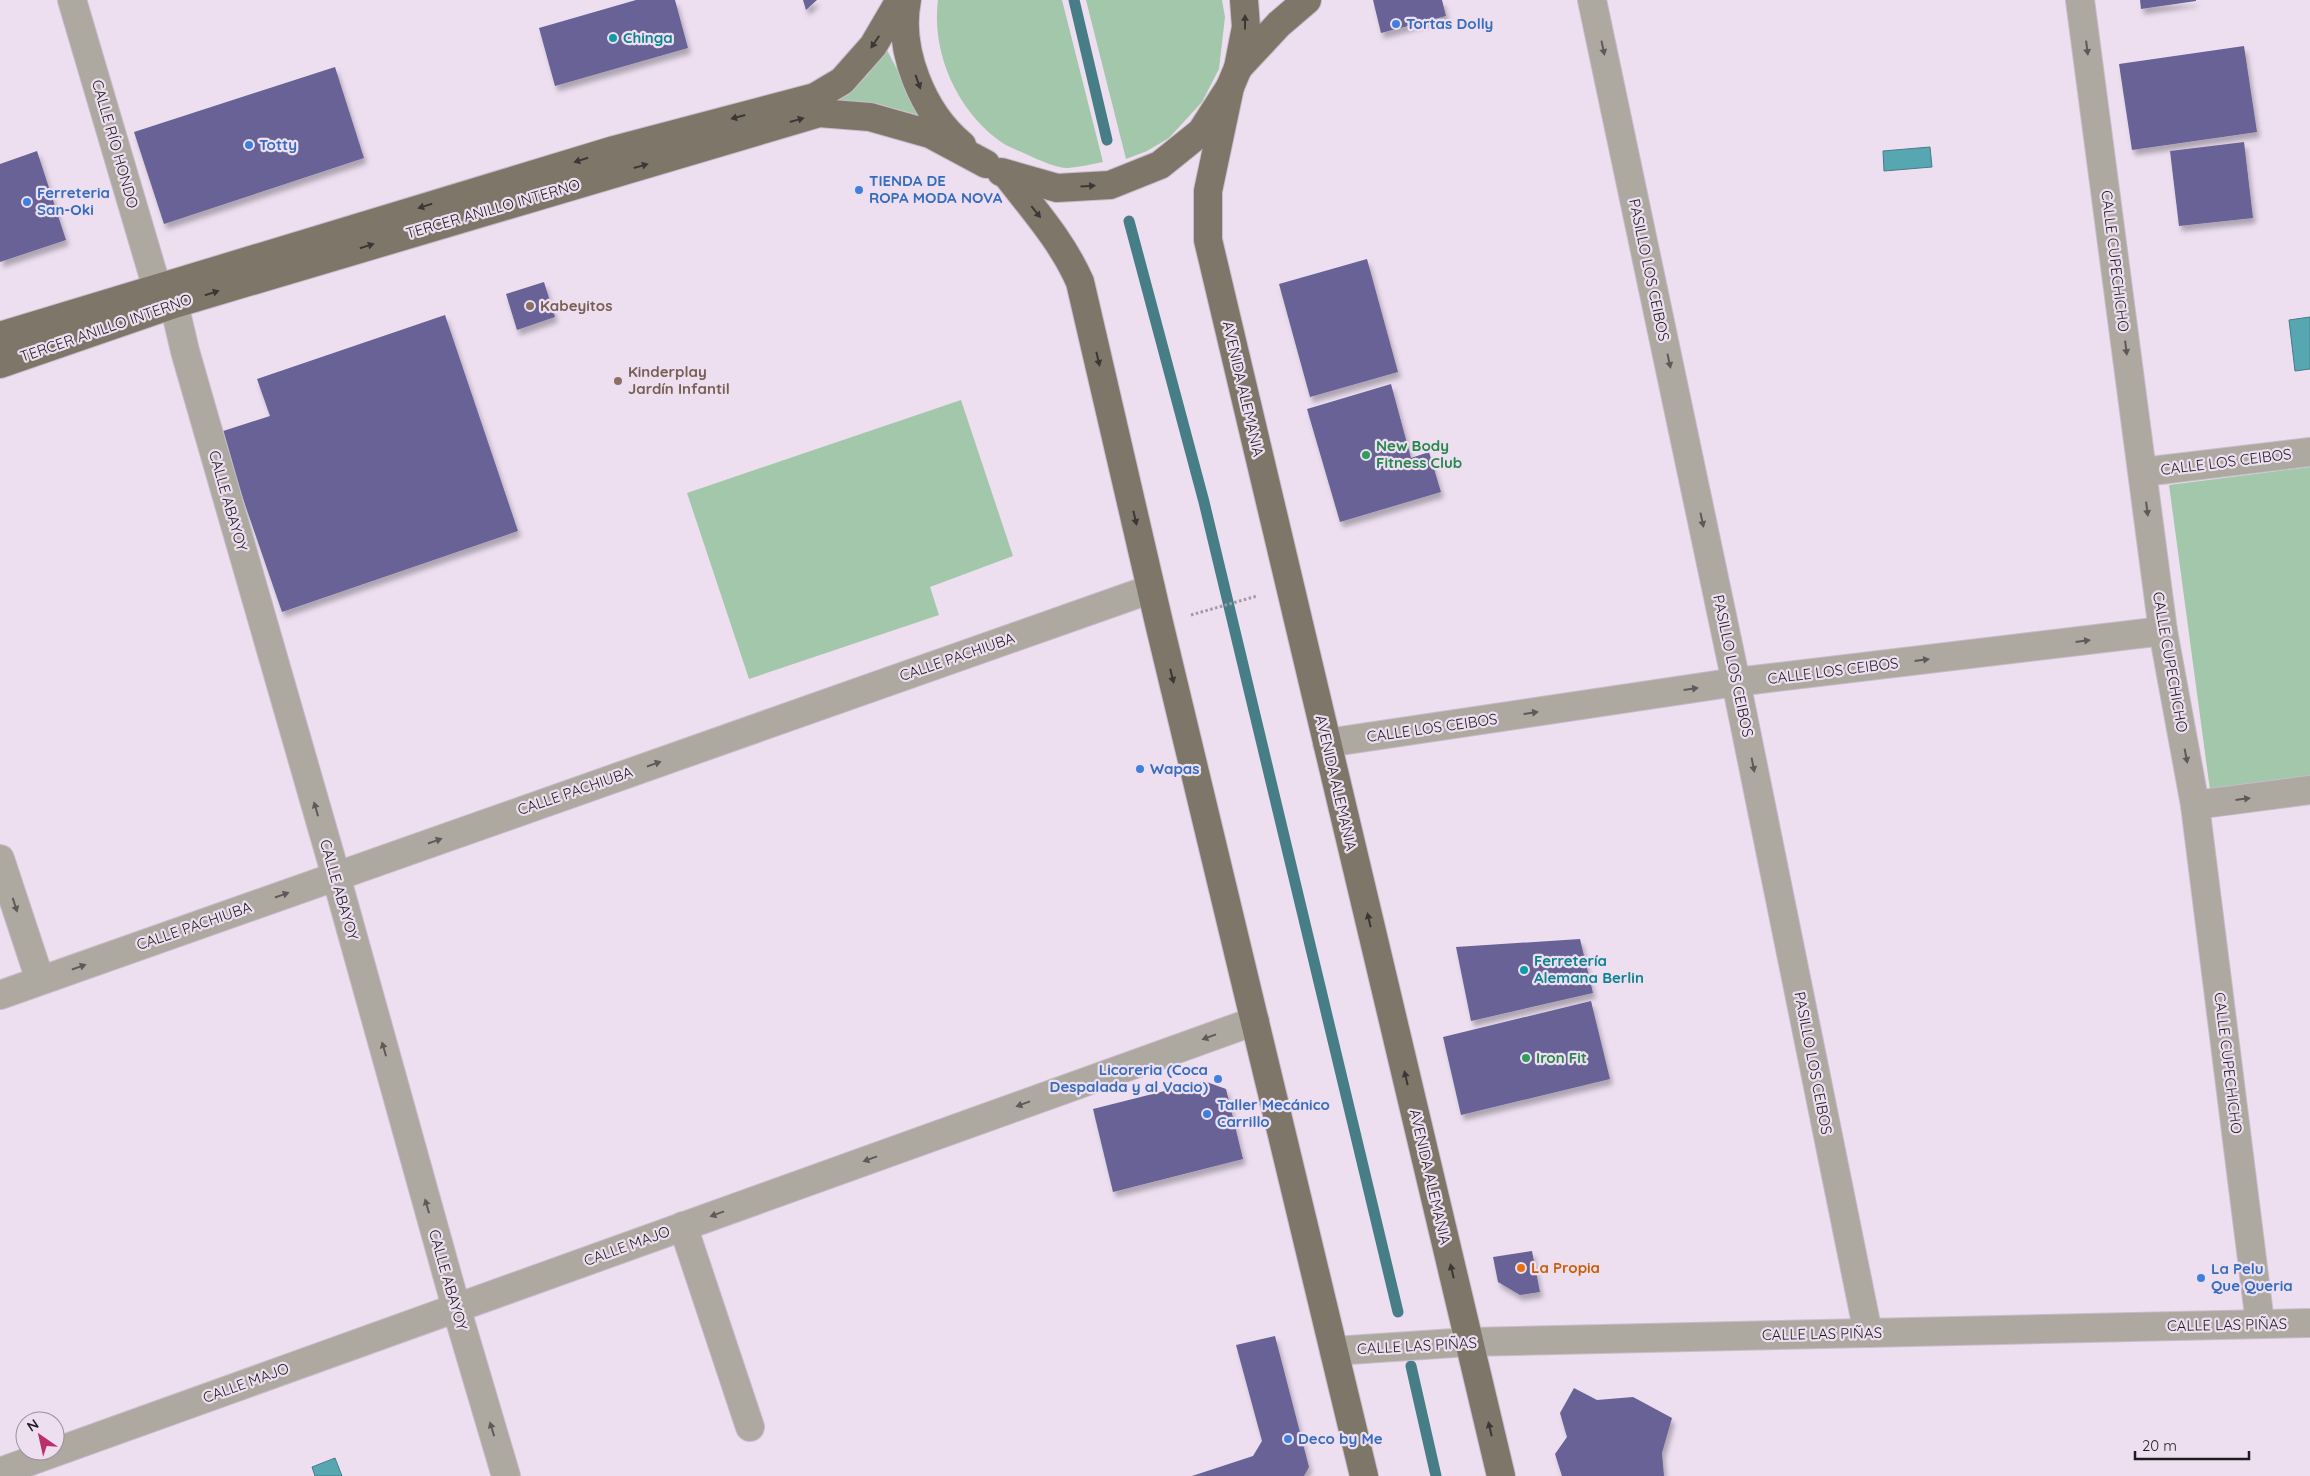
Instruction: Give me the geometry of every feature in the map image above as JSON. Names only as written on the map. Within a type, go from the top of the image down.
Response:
[{"type":"main road","name":"TERCER ANILLO INTERNO","points":[[0,364],[166,296],[614,150],[815,97],[842,81],[872,46],[900,0]]},
{"type":"main road","points":[[907,0],[908,55],[924,98],[950,135],[996,169],[1059,240],[1070,258],[1080,282],[1151,589],[1364,1476]]},
{"type":"main road","name":"AVENIDA ALEMANIA","points":[[1244,0],[1246,27],[1208,191],[1208,240],[1501,1476]]},
{"type":"main road","points":[[996,169],[1057,188],[1110,185],[1160,165],[1202,132],[1234,77],[1279,24],[1307,0]]},
{"type":"main road","name":"TERCER ANILLO INTERNO","points":[[0,336],[166,296],[820,113],[870,116],[930,134],[996,169]]},
{"type":"street","name":"CALLE RÍO HONDO","points":[[72,0],[166,296]]},
{"type":"street","name":"PASILLO LOS CEIBOS","points":[[1592,0],[1736,682],[1868,1333]]},
{"type":"street","name":"CALLE CUPECHICHO","points":[[2080,0],[2163,631],[2195,805],[2260,1323]]},
{"type":"street","name":"CALLE ABAYOY","points":[[166,296],[185,351],[336,876],[456,1307],[506,1476]]},
{"type":"street","name":"CALLE LOS CEIBOS","points":[[2142,472],[2310,452]]},
{"type":"street","name":"CALLE PACHIUBA","points":[[0,995],[1151,589]]},
{"type":"street","name":"CALLE LOS CEIBOS","points":[[1327,743],[1736,682],[2163,631]]},
{"type":"street","points":[[2195,805],[2310,790]]},
{"type":"street","points":[[0,858],[40,980]]},
{"type":"street","name":"CALLE MAJO","points":[[0,1472],[1255,1021]]},
{"type":"street","points":[[683,1226],[750,1427]]},
{"type":"street","name":"CALLE LAS PIÑAS","points":[[1334,1351],[1469,1342],[2310,1323]]},
{"type":"path","points":[[1212,609],[1254,598]]},
{"type":"green space","points":[[938,0],[1062,0],[1103,162],[1068,168],[1058,167],[1004,144],[988,131],[973,116],[951,81],[939,41]]},
{"type":"green space","points":[[1086,0],[1222,0],[1225,17],[1219,69],[1202,102],[1169,138],[1147,151],[1126,159]]},
{"type":"green space","points":[[887,50],[921,116],[875,103],[831,100],[866,77]]},
{"type":"green space","points":[[961,400],[1013,556],[930,587],[939,615],[749,679],[687,493]]},
{"type":"green space","points":[[2310,467],[2310,777],[2210,790],[2169,485]]},
{"type":"water","points":[[1930,147],[1932,167],[1884,171],[1883,151]]},
{"type":"water","points":[[2310,317],[2310,369],[2295,371],[2289,320]]},
{"type":"water","points":[[335,1458],[342,1476],[315,1476],[312,1467]]},
{"type":"building","name":"Chinga","points":[[636,0],[675,0],[688,48],[555,86],[539,28]]},
{"type":"building","points":[[803,0],[817,0],[806,10]]},
{"type":"building","name":"Tortas Dolly","points":[[1373,0],[1442,0],[1446,16],[1381,33]]},
{"type":"building","points":[[2140,0],[2196,0],[2196,1],[2141,9]]},
{"type":"building","points":[[2244,46],[2257,132],[2132,150],[2119,64]]},
{"type":"building","name":"Totty","points":[[335,67],[364,158],[164,224],[134,132]]},
{"type":"building","points":[[2244,142],[2253,218],[2179,226],[2170,151]]},
{"type":"building","name":"Ferreteria San-Oki","points":[[37,151],[66,240],[0,262],[0,164]]},
{"type":"building","points":[[1367,259],[1398,372],[1310,397],[1279,284]]},
{"type":"building","name":"Kabeyitos","points":[[544,282],[555,317],[517,330],[506,294]]},
{"type":"building","points":[[445,315],[518,531],[282,612],[220,432],[270,416],[257,379]]},
{"type":"building","name":"New Body Fitness Club","points":[[1391,384],[1411,458],[1429,452],[1441,492],[1340,522],[1307,409]]},
{"type":"building","name":"Ferretería Alemana Berlin","points":[[1580,939],[1593,993],[1471,1021],[1456,947]]},
{"type":"building","name":"Iron Fit","points":[[1591,1001],[1610,1079],[1461,1115],[1443,1037]]},
{"type":"building","points":[[1204,1081],[1226,1089],[1243,1159],[1113,1192],[1093,1109]]},
{"type":"building","points":[[1532,1251],[1540,1292],[1520,1295],[1498,1282],[1493,1257]]},
{"type":"building","points":[[1275,1336],[1309,1467],[1304,1476],[1192,1476],[1253,1456],[1262,1441],[1236,1345]]},
{"type":"building","points":[[1574,1388],[1597,1400],[1633,1397],[1672,1418],[1662,1453],[1664,1476],[1562,1476],[1555,1454],[1567,1437],[1560,1413]]},
{"type":"waterway","points":[[1074,0],[1107,140]]},
{"type":"waterway","points":[[1129,221],[1204,502],[1398,1312]]},
{"type":"waterway","points":[[1411,1366],[1436,1476]]},
{"type":"place","name":"Tortas Dolly","points":[[1396,24]]},
{"type":"place","name":"Chinga","points":[[613,38]]},
{"type":"place","name":"Totty","points":[[249,145]]},
{"type":"place","name":"TIENDA DE ROPA MODA NOVA","points":[[859,190]]},
{"type":"place","name":"Ferreteria San-Oki","points":[[27,202]]},
{"type":"place","name":"Kabeyitos","points":[[530,306]]},
{"type":"place","name":"Kinderplay Jardín Infantil","points":[[618,381]]},
{"type":"place","name":"New Body Fitness Club","points":[[1366,455]]},
{"type":"place","name":"Wapas","points":[[1140,769]]},
{"type":"place","name":"Ferretería Alemana Berlin","points":[[1524,970]]},
{"type":"place","name":"Iron Fit","points":[[1526,1058]]},
{"type":"place","name":"Licoreria (Coca Despalada y al Vacio)","points":[[1218,1079]]},
{"type":"place","name":"Taller Mecánico Carrillo","points":[[1207,1114]]},
{"type":"place","name":"La Propia","points":[[1521,1268]]},
{"type":"place","name":"La Pelu Que Queria","points":[[2201,1278]]},
{"type":"place","name":"Deco by Me","points":[[1288,1439]]}]
